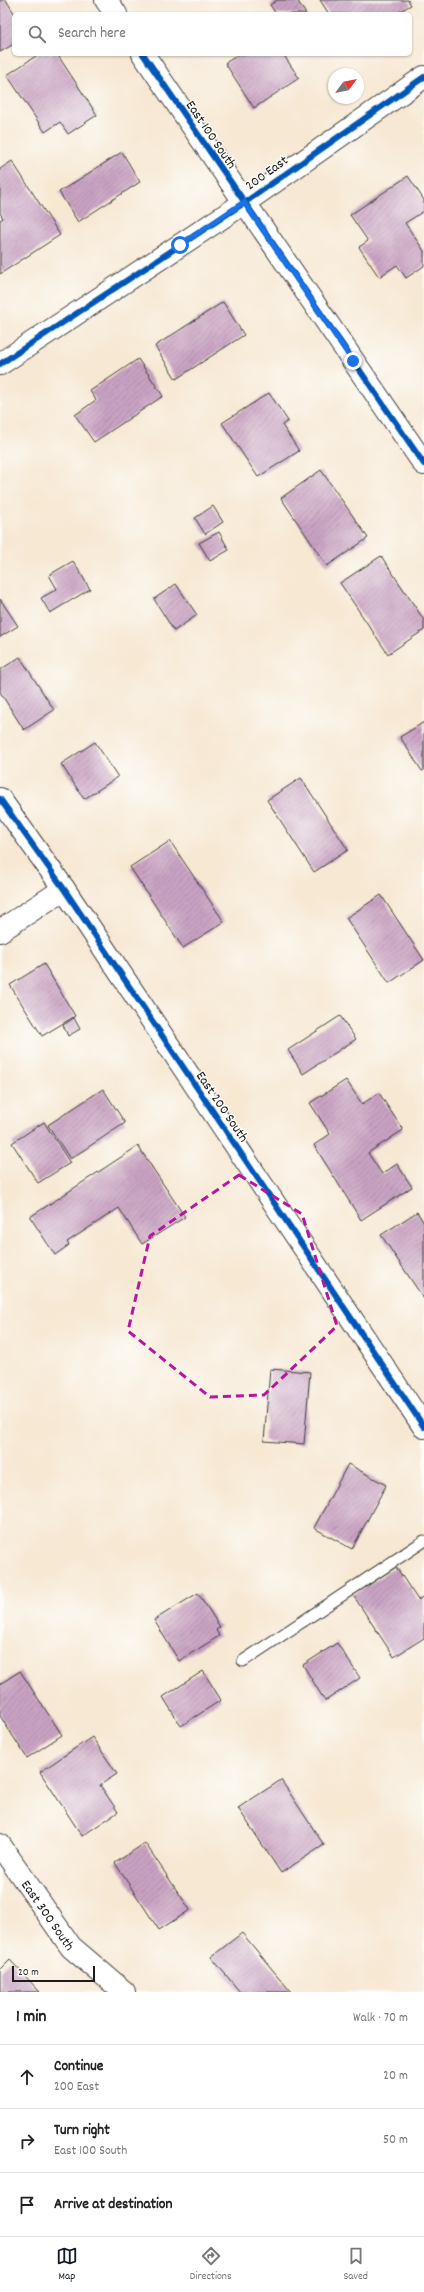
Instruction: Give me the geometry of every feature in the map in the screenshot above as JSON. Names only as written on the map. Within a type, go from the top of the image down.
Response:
[{"type":"street","points":[[106,0],[115,12]]},
{"type":"street","name":"East 100 South","points":[[144,56],[424,464]]},
{"type":"street","name":"200 East","points":[[0,364],[244,202],[424,77]]},
{"type":"street","name":"East 200 South","points":[[0,799],[64,889],[420,1414]]},
{"type":"street","points":[[0,932],[64,889]]},
{"type":"street","name":"East 300 South","points":[[0,1845],[71,1947],[124,1992]]},
{"type":"lane","points":[[243,1661],[424,1541]]},
{"type":"highlighted area","points":[[239,1175],[302,1214],[337,1326],[264,1395],[210,1397],[128,1331],[150,1236]]},
{"type":"building","points":[[0,0],[6,0],[13,12],[12,12],[12,45],[0,52]]},
{"type":"building","points":[[277,0],[297,0],[305,12],[275,12],[270,5]]},
{"type":"building","points":[[320,0],[408,0],[411,5],[399,12],[328,12]]},
{"type":"building","points":[[36,56],[58,56],[97,115],[68,134],[60,122],[45,132],[7,75]]},
{"type":"building","points":[[237,56],[284,56],[299,78],[254,108],[225,63]]},
{"type":"building","points":[[122,152],[140,182],[78,222],[59,192]]},
{"type":"building","points":[[12,161],[60,235],[0,274],[0,220],[3,218],[0,213],[0,169]]},
{"type":"building","points":[[408,176],[424,200],[424,211],[405,223],[424,251],[424,266],[406,278],[397,265],[379,277],[359,247],[368,241],[350,215]]},
{"type":"building","points":[[223,302],[244,335],[176,379],[155,346]]},
{"type":"building","points":[[138,359],[163,396],[94,442],[75,415],[96,400],[90,391]]},
{"type":"building","points":[[269,393],[288,421],[282,425],[299,451],[258,477],[222,423]]},
{"type":"building","points":[[321,470],[368,538],[327,566],[281,498]]},
{"type":"building","points":[[213,506],[223,522],[205,534],[195,518]]},
{"type":"building","points":[[219,532],[229,550],[210,561],[199,543]]},
{"type":"building","points":[[381,556],[424,620],[424,630],[388,654],[340,583]]},
{"type":"building","points":[[73,561],[90,589],[50,613],[41,598],[57,589],[49,575]]},
{"type":"building","points":[[176,584],[197,615],[174,631],[154,599]]},
{"type":"building","points":[[0,599],[18,626],[0,637]]},
{"type":"building","points":[[20,657],[54,710],[24,730],[0,692],[0,670]]},
{"type":"building","points":[[424,722],[424,770],[422,771],[400,737]]},
{"type":"building","points":[[95,742],[118,777],[84,799],[61,764]]},
{"type":"building","points":[[301,778],[348,850],[314,872],[267,800]]},
{"type":"building","points":[[170,841],[224,922],[183,948],[130,867]]},
{"type":"building","points":[[381,895],[424,960],[389,983],[346,918]]},
{"type":"building","points":[[44,964],[75,1016],[42,1036],[10,985]]},
{"type":"building","points":[[340,1016],[356,1039],[303,1074],[288,1050]]},
{"type":"building","points":[[74,1018],[80,1029],[68,1036],[63,1025]]},
{"type":"building","points":[[346,1080],[362,1104],[379,1093],[403,1130],[368,1153],[382,1174],[397,1164],[412,1187],[361,1220],[314,1145],[330,1134],[310,1103]]},
{"type":"building","points":[[103,1089],[125,1123],[70,1159],[48,1125]]},
{"type":"building","points":[[44,1122],[70,1163],[38,1183],[12,1143]]},
{"type":"building","points":[[138,1146],[185,1217],[142,1244],[119,1208],[67,1242],[69,1245],[55,1255],[30,1217]]},
{"type":"building","points":[[417,1212],[424,1223],[424,1299],[381,1235]]},
{"type":"building","points":[[270,1369],[310,1372],[304,1444],[264,1441]]},
{"type":"building","points":[[348,1464],[386,1485],[352,1549],[314,1528]]},
{"type":"building","points":[[396,1567],[418,1600],[424,1596],[424,1638],[394,1657],[353,1595]]},
{"type":"building","points":[[198,1593],[220,1627],[216,1630],[219,1636],[179,1661],[154,1620]]},
{"type":"building","points":[[337,1643],[360,1678],[325,1701],[303,1665]]},
{"type":"building","points":[[20,1671],[62,1735],[27,1758],[0,1716],[0,1684]]},
{"type":"building","points":[[203,1671],[221,1700],[181,1726],[163,1697]]},
{"type":"building","points":[[92,1737],[117,1774],[100,1785],[118,1812],[82,1836],[40,1772]]},
{"type":"building","points":[[281,1780],[324,1845],[281,1873],[238,1808]]},
{"type":"building","points":[[145,1843],[190,1910],[159,1930],[115,1863]]},
{"type":"building","points":[[242,1933],[291,1992],[240,1992],[211,1957]]},
{"type":"building","points":[[10,1960],[40,1992],[0,1992],[0,1970]]},
{"type":"cycle path","points":[[144,56],[424,464]]},
{"type":"cycle path","points":[[0,364],[244,203],[424,77]]},
{"type":"cycle path","points":[[0,799],[64,889],[424,1427]]},
{"type":"route","points":[[180,245],[244,202],[353,361]]}]
